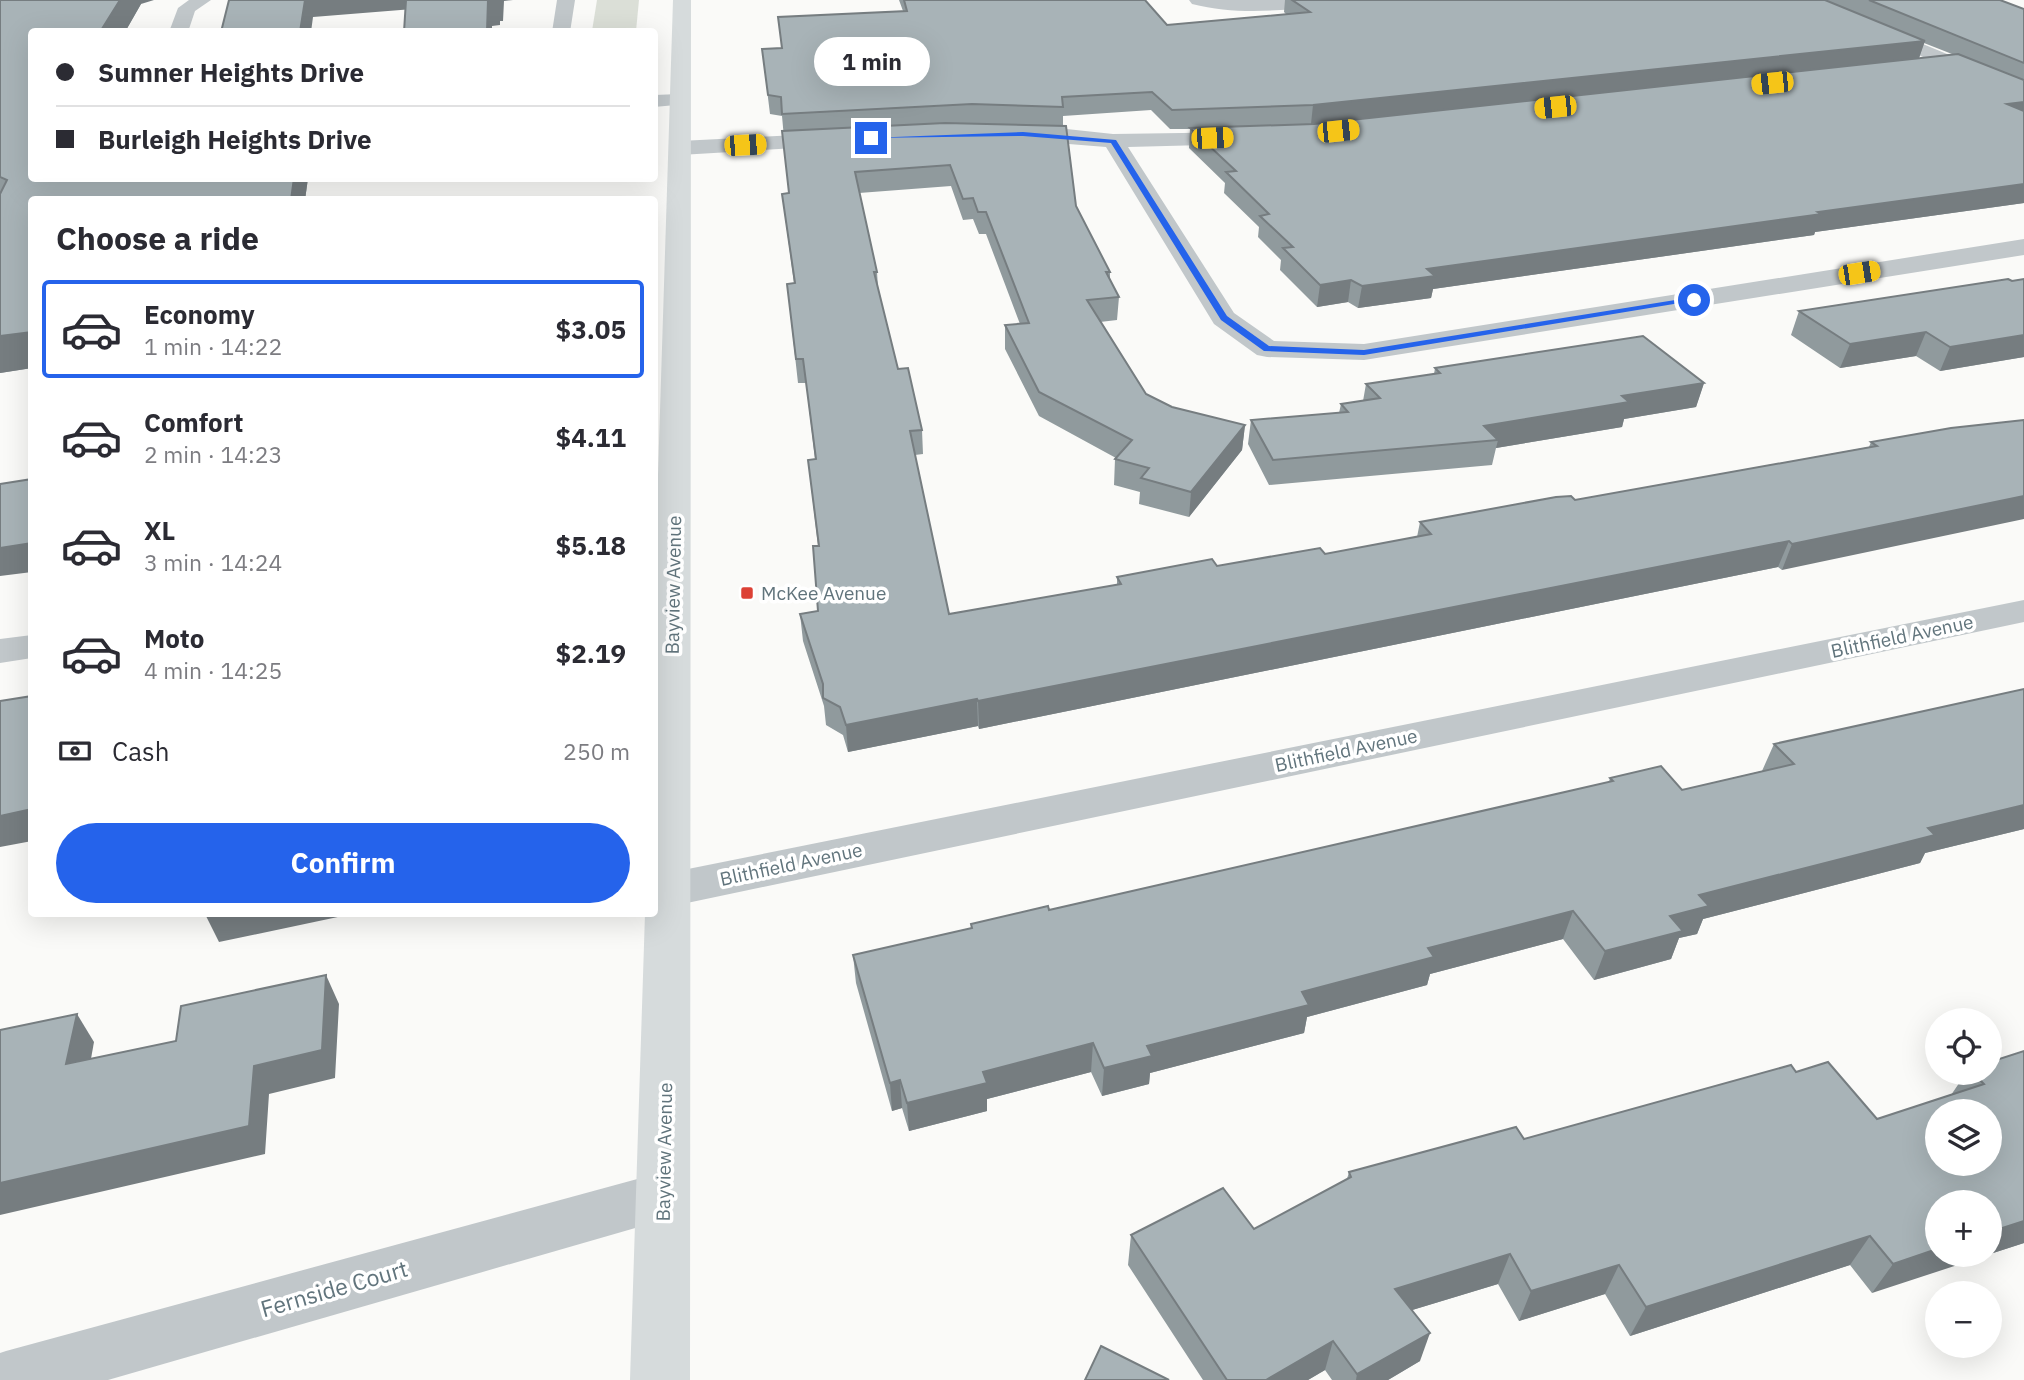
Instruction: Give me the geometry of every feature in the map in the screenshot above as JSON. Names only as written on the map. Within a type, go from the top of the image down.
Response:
[{"type":"main road","name":"Bayview Avenue","points":[[660,1380],[668,890],[664,541],[680,148],[667,100],[682,0]]},
{"type":"street","points":[[180,28],[187,8],[202,0]]},
{"type":"street","points":[[562,28],[566,0]]},
{"type":"street","points":[[1198,0],[1220,7],[1334,0]]},
{"type":"street","points":[[1802,0],[2024,93]]},
{"type":"street","points":[[1908,68],[1955,63]]},
{"type":"street","points":[[998,134],[1048,134],[1113,141],[1258,136]]},
{"type":"street","points":[[680,148],[862,139]]},
{"type":"street","points":[[1113,141],[1224,318],[1267,349],[1364,352],[2024,247]]},
{"type":"street","name":"Blithfield Avenue","points":[[668,890],[2024,611]]},
{"type":"street","points":[[0,651],[28,647]]},
{"type":"street","name":"Fernside Court","points":[[6,1380],[663,1196]]},
{"type":"shaded area","points":[[597,0],[639,0],[636,28],[592,28]]},
{"type":"building","points":[[0,0],[120,0],[102,28],[28,28],[28,182],[293,182],[292,196],[28,196],[28,332],[0,336],[0,194],[7,180],[0,177]]},
{"type":"building","points":[[229,0],[305,0],[301,28],[222,28]]},
{"type":"building","points":[[406,0],[488,0],[487,28],[404,28]]},
{"type":"building","points":[[904,0],[1145,0],[1167,25],[1310,12],[1292,0],[1825,0],[1925,41],[1313,105],[1172,110],[1152,92],[1062,97],[1063,107],[972,104],[782,114],[781,97],[768,95],[762,49],[782,48],[778,17],[907,11]]},
{"type":"building","points":[[1869,0],[2000,0],[2024,9],[2024,63]]},
{"type":"building","points":[[1958,54],[2024,80],[2024,102],[2007,104],[2024,111],[2024,184],[1427,269],[1435,276],[1362,286],[1351,280],[1320,285],[1283,248],[1293,247],[1260,216],[1269,214],[1226,172],[1236,171],[1190,128],[1314,124]]},
{"type":"building","points":[[945,123],[1066,126],[1076,206],[1110,272],[1106,272],[1119,297],[1087,300],[1146,394],[1172,407],[1245,425],[1191,492],[1141,478],[1149,468],[1115,459],[1132,440],[1039,392],[1005,325],[1029,323],[986,212],[978,212],[973,198],[963,199],[950,165],[855,172],[877,272],[874,272],[898,369],[908,368],[922,430],[910,431],[949,614],[1121,584],[1117,577],[1212,559],[1217,566],[1320,548],[1325,554],[1431,534],[1420,522],[1556,497],[1571,496],[1575,500],[1877,446],[1871,442],[1951,428],[2024,420],[2024,496],[1792,544],[1789,541],[846,725],[840,707],[823,698],[823,684],[800,614],[818,611],[813,546],[819,546],[808,460],[816,459],[803,359],[796,359],[787,284],[795,283],[782,194],[789,193],[782,131]]},
{"type":"building","points":[[2008,279],[2024,279],[2024,335],[1950,347],[1926,332],[1850,344],[1799,311]]},
{"type":"building","points":[[1643,336],[1704,383],[1622,396],[1629,402],[1484,426],[1498,440],[1273,460],[1251,420],[1348,412],[1341,404],[1380,398],[1366,384],[1440,373],[1435,368]]},
{"type":"building","points":[[28,480],[28,544],[0,548],[0,484]]},
{"type":"building","points":[[2024,689],[2024,805],[1928,828],[1935,835],[1699,895],[1709,906],[1670,916],[1683,931],[1605,951],[1573,911],[1428,948],[1434,957],[1302,992],[1309,1005],[1147,1046],[1152,1056],[1104,1068],[1093,1043],[983,1072],[987,1083],[907,1103],[900,1080],[890,1083],[853,955],[972,928],[971,924],[1048,906],[1049,910],[1613,781],[1610,778],[1661,766],[1682,790],[1794,764],[1774,744]]},
{"type":"building","points":[[28,697],[28,810],[0,816],[0,701]]},
{"type":"building","points":[[326,975],[322,1050],[254,1066],[249,1126],[0,1183],[0,1030],[77,1014],[66,1064],[176,1041],[181,1006]]},
{"type":"building","points":[[2024,1051],[2024,1221],[2002,1228],[2002,1190],[1925,1190],[1925,1253],[1893,1264],[1870,1236],[1646,1307],[1619,1265],[1531,1291],[1510,1254],[1395,1289],[1430,1333],[1357,1374],[1333,1341],[1266,1380],[1227,1380],[1131,1235],[1223,1188],[1254,1229],[1351,1177],[1349,1172],[1516,1127],[1524,1139],[1791,1065],[1796,1072],[1828,1062],[1877,1119],[1925,1103],[1925,1176],[2002,1176],[2002,1099],[1938,1099],[1981,1085],[2002,1085],[2002,1058]]},
{"type":"building","points":[[1101,1346],[1169,1380],[1085,1380]]},
{"type":"place","name":"McKee Avenue","points":[[747,593]]},
{"type":"route","points":[[871,138],[972,133],[1048,134],[1113,141],[1224,318],[1267,349],[1364,352],[1694,300]]}]
